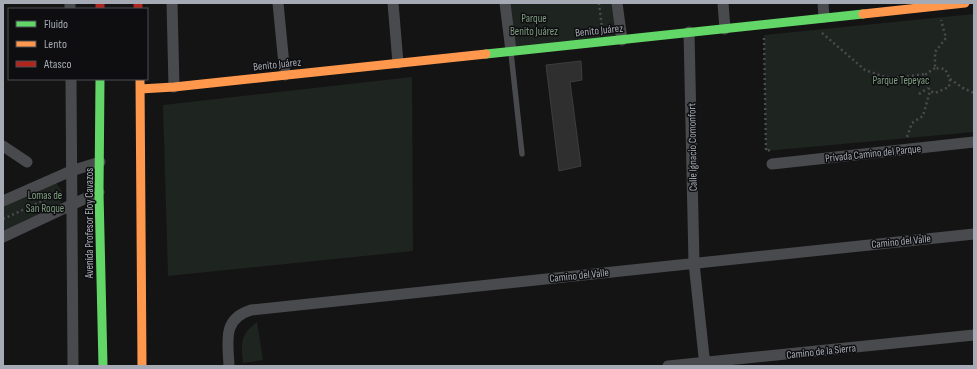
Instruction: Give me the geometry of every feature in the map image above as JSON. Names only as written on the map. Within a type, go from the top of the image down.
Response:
[{"type":"street","points":[[172,3],[174,87]]},
{"type":"street","points":[[278,3],[285,75]]},
{"type":"street","points":[[393,3],[398,63]]},
{"type":"street","points":[[505,3],[510,51]]},
{"type":"street","points":[[617,3],[622,40]]},
{"type":"street","points":[[723,3],[725,28]]},
{"type":"street","points":[[823,3],[824,17]]},
{"type":"street","name":"Benito Juárez","points":[[140,89],[174,87],[622,40],[824,17],[879,8],[965,3]]},
{"type":"street","name":"Calle Ignacio Comonfort","points":[[689,32],[694,263],[705,364]]},
{"type":"street","points":[[71,80],[72,366]]},
{"type":"street","name":"Avenida Profesor Eloy Cavazos","points":[[100,80],[102,366]]},
{"type":"street","points":[[140,80],[142,366]]},
{"type":"street","name":"Privada Camino del Parque","points":[[772,164],[974,142]]},
{"type":"street","points":[[3,146],[28,162]]},
{"type":"street","points":[[3,201],[71,171],[100,162]]},
{"type":"street","points":[[3,237],[100,192]]},
{"type":"street","name":"Camino del Valle","points":[[229,366],[228,336],[230,327],[235,318],[251,310],[974,234]]},
{"type":"street","name":"Camino de la Sierra","points":[[668,366],[705,364],[974,335]]},
{"type":"lane","points":[[510,51],[522,154]]},
{"type":"path","points":[[594,30],[602,29],[599,3]]},
{"type":"path","points":[[935,68],[936,52],[946,38],[940,17],[947,17]]},
{"type":"path","points":[[826,29],[818,30],[865,70],[882,76],[904,78],[926,74],[935,68],[945,69],[950,79],[963,88],[974,93]]},
{"type":"path","points":[[764,35],[766,151],[774,150]]},
{"type":"path","points":[[926,74],[928,88],[930,91],[936,93],[944,91],[949,87],[950,79]]},
{"type":"path","points":[[904,78],[906,83]]},
{"type":"path","points":[[919,94],[928,88]]},
{"type":"path","points":[[907,138],[912,123],[924,116],[930,91]]},
{"type":"path","points":[[899,138],[915,137]]},
{"type":"path","points":[[3,219],[71,188]]},
{"type":"green space","name":"Parque Benito Juárez","points":[[510,3],[617,3],[622,40],[514,47]]},
{"type":"green space","name":"Parque Tepeyac","points":[[974,14],[974,132],[766,151],[764,35]]},
{"type":"green space","points":[[412,77],[413,251],[168,276],[163,105]]},
{"type":"green space","name":"Lomas de San Roque","points":[[54,180],[62,191],[60,211],[3,235],[3,203]]},
{"type":"green space","points":[[257,322],[263,360],[243,363],[243,340],[247,331]]},
{"type":"building","points":[[581,61],[582,80],[570,82],[581,166],[559,171],[546,65]]},
{"type":"traffic: fast","points":[[486,54],[863,14]]},
{"type":"traffic: fast","points":[[100,80],[99,192],[103,366]]},
{"type":"traffic: slow","points":[[863,14],[965,3]]},
{"type":"traffic: slow","points":[[140,89],[174,87],[486,54]]},
{"type":"traffic: slow","points":[[140,80],[142,366]]},
{"type":"traffic: jam","points":[[100,3],[100,8]]},
{"type":"traffic: jam","points":[[138,3],[138,8]]}]
